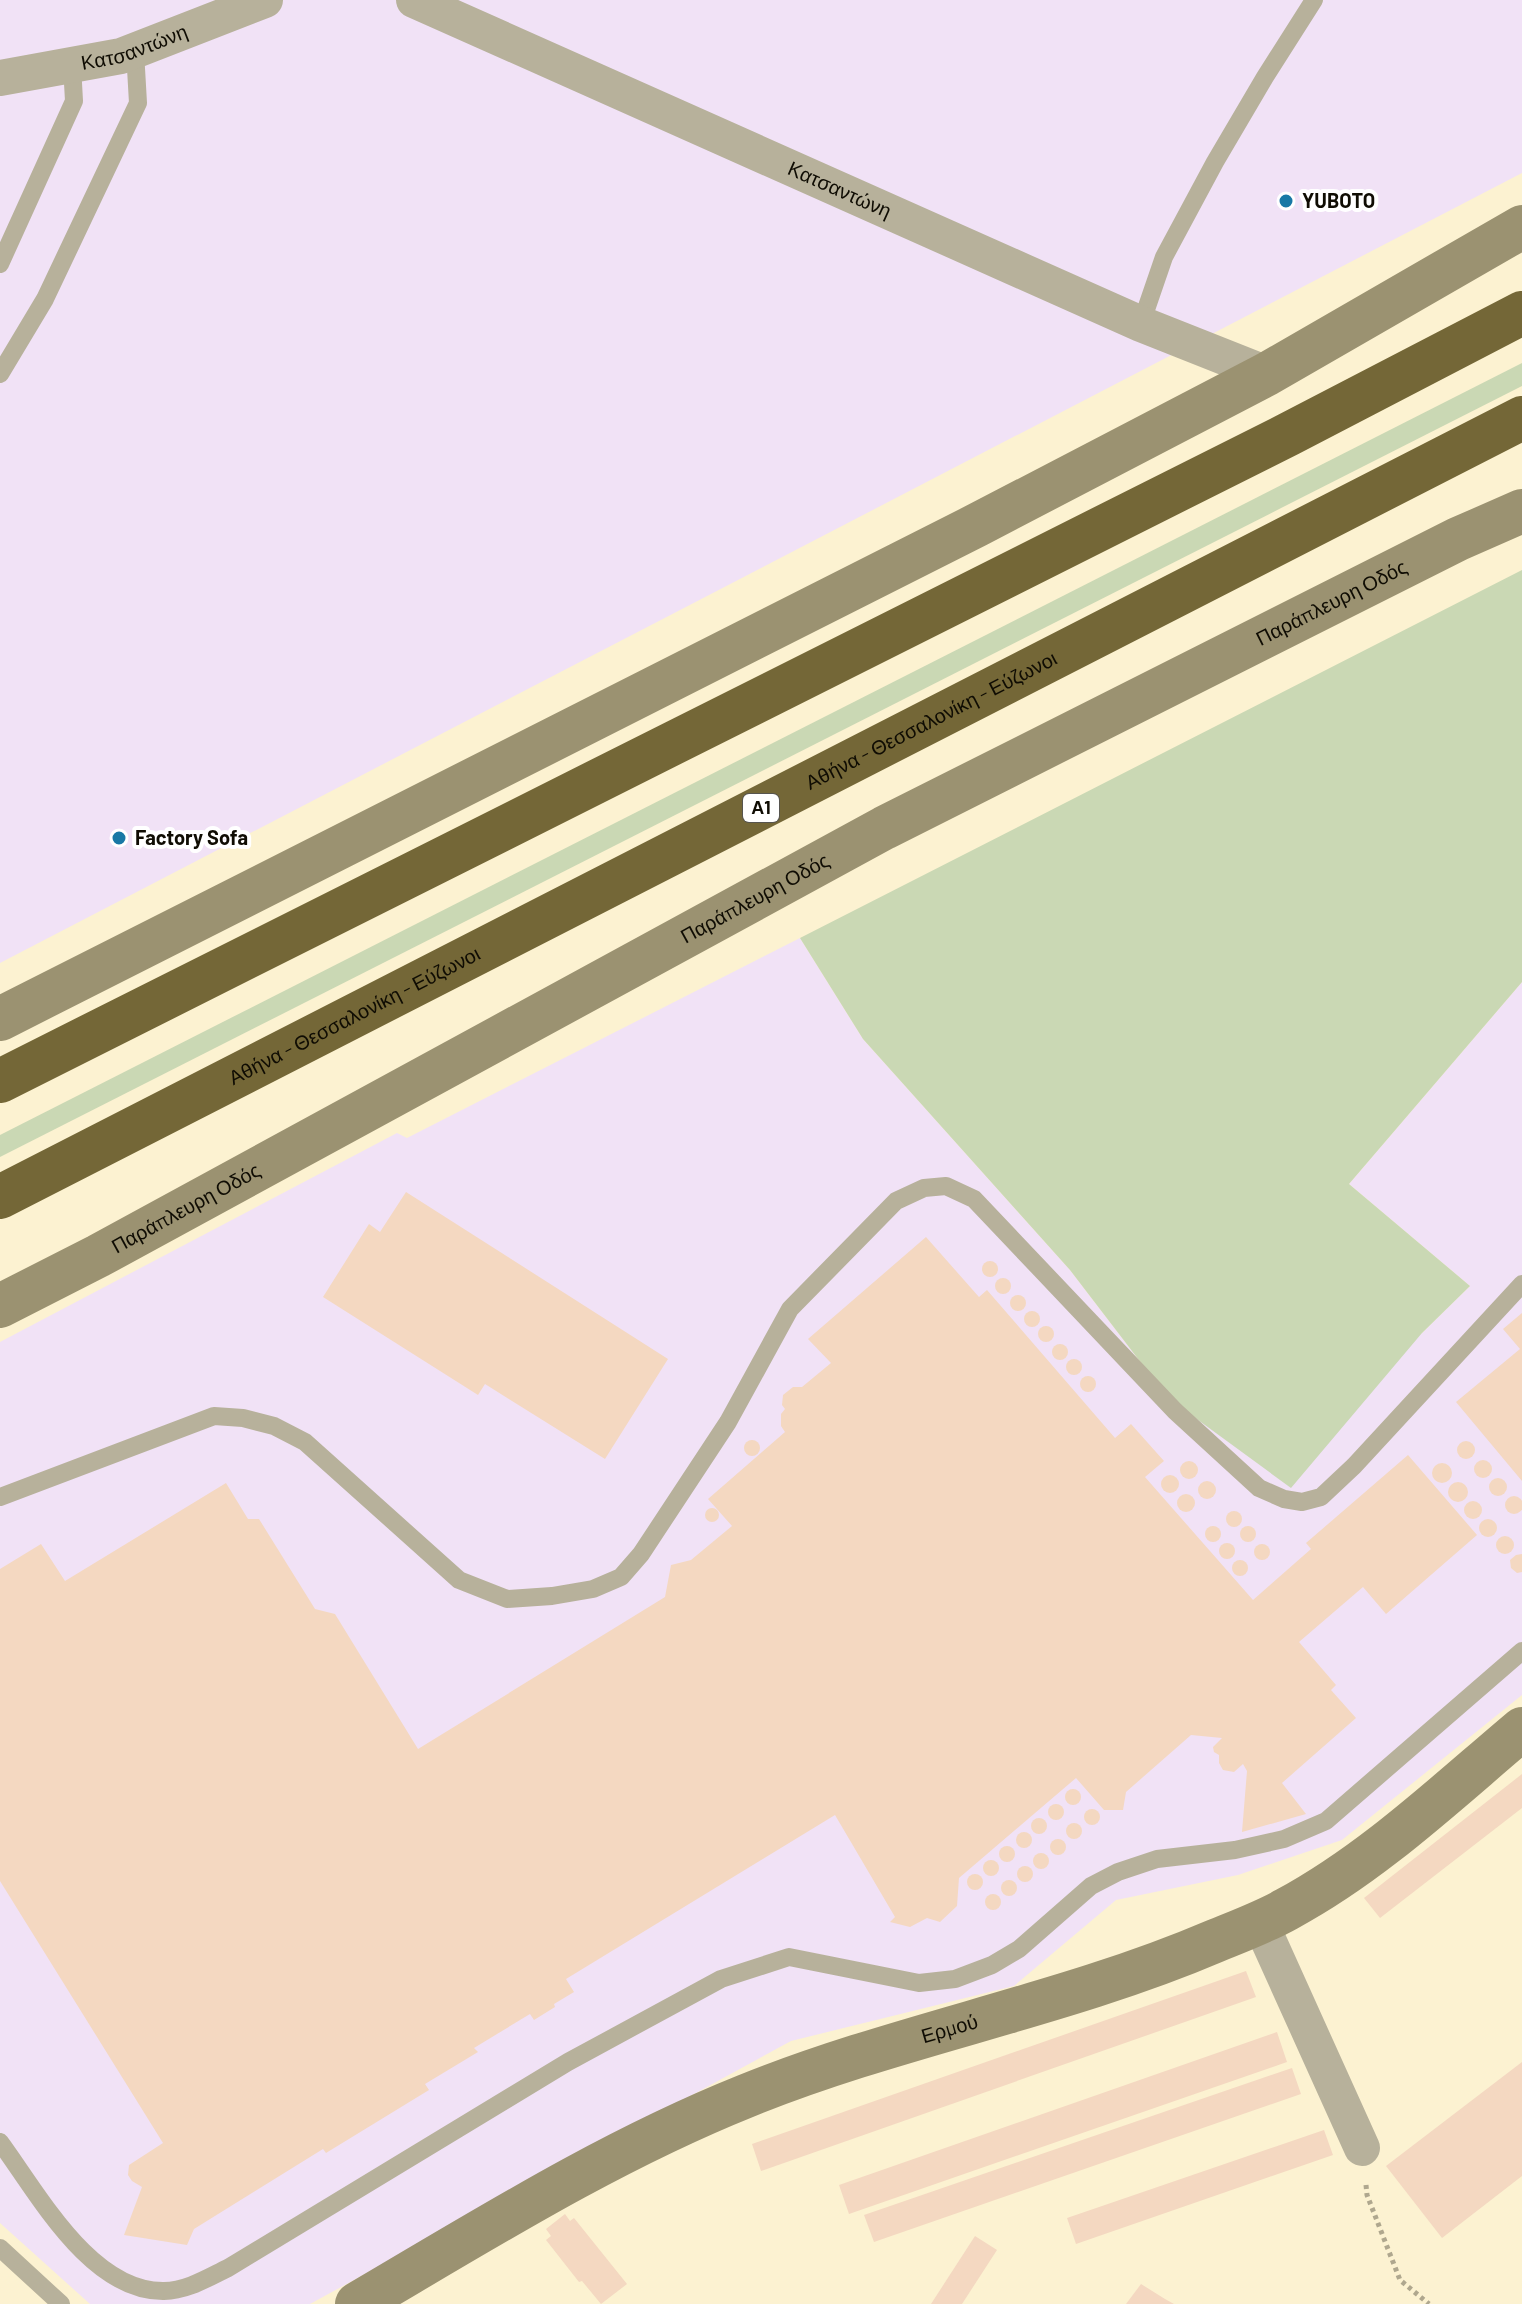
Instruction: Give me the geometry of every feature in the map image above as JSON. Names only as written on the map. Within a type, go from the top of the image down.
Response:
[{"type":"highway","points":[[0,1081],[1289,434],[1522,313]]},
{"type":"highway","name":"Αθήνα - Θεσσαλονίκη - Εύζωνοι","points":[[0,1197],[1522,418]]},
{"type":"street","name":"Κατσαντώνη","points":[[0,78],[121,56],[265,0]]},
{"type":"street","name":"Κατσαντώνη","points":[[414,0],[1141,324],[1267,374]]},
{"type":"street","points":[[0,1019],[977,525],[1267,374],[1522,227]]},
{"type":"street","name":"Παράπλευρη Οδός","points":[[0,1306],[98,1256],[884,828],[1458,539],[1522,511]]},
{"type":"street","name":"Ερμού","points":[[357,2304],[534,2200],[641,2144],[744,2096],[877,2050],[1132,1973],[1287,1910],[1372,1855],[1522,1729]]},
{"type":"street","points":[[1260,1922],[1362,2148]]},
{"type":"lane","points":[[1141,324],[1164,257],[1265,77],[1314,0]]},
{"type":"lane","points":[[0,374],[45,299],[138,103],[135,51]]},
{"type":"lane","points":[[0,264],[74,101],[72,65]]},
{"type":"lane","points":[[0,1497],[214,1416],[243,1418],[274,1426],[305,1442],[459,1580],[507,1599],[593,1589],[621,1577],[641,1554],[728,1422],[790,1309],[896,1201],[924,1188],[946,1186],[974,1199],[1175,1411],[1259,1488],[1284,1499],[1302,1502],[1321,1497],[1354,1466],[1522,1284]]},
{"type":"lane","points":[[0,2142],[83,2254],[120,2282],[164,2291],[192,2285],[228,2268],[568,2062],[721,1979],[789,1957],[919,1983],[955,1979],[992,1965],[1019,1949],[1091,1886],[1118,1872],[1157,1859],[1235,1850],[1284,1839],[1326,1821],[1522,1651]]},
{"type":"lane","points":[[0,2248],[61,2304]]},
{"type":"path","points":[[1362,2148],[1367,2195],[1400,2280],[1429,2304]]},
{"type":"shaded area","points":[[0,0],[1522,0],[1522,173],[0,963]]},
{"type":"shaded area","points":[[800,938],[863,1039],[1070,1270],[1168,1398],[1422,1333],[1470,1286],[1349,1184],[1522,982],[1522,1695],[1342,1840],[1238,1875],[1116,1900],[1014,1986],[791,2041],[310,2304],[90,2304],[0,2223],[0,1342],[397,1133],[407,1138]]},
{"type":"green space","points":[[1522,363],[1522,386],[0,1157],[0,1135]]},
{"type":"green space","points":[[1522,570],[1522,982],[1349,1184],[1470,1286],[1422,1333],[1291,1488],[1168,1398],[1070,1270],[863,1039],[800,938]]},
{"type":"building","points":[[406,1192],[668,1359],[605,1459],[485,1384],[478,1395],[323,1297],[369,1224],[380,1232]]},
{"type":"building","points":[[926,1237],[979,1297],[987,1290],[1115,1438],[1131,1424],[1164,1461],[1145,1477],[1253,1600],[1311,1549],[1306,1543],[1408,1455],[1477,1535],[1386,1614],[1363,1587],[1299,1642],[1336,1685],[1331,1690],[1356,1718],[1282,1783],[1306,1814],[1242,1832],[1247,1771],[1243,1764],[1234,1772],[1223,1770],[1213,1747],[1222,1738],[1191,1735],[1126,1792],[1123,1810],[1104,1810],[1076,1778],[959,1878],[957,1906],[940,1922],[927,1918],[910,1927],[890,1922],[895,1917],[835,1815],[566,1979],[574,1992],[554,2004],[555,2007],[534,2020],[530,2014],[474,2048],[478,2052],[425,2084],[429,2090],[326,2153],[323,2149],[194,2229],[187,2245],[124,2235],[142,2187],[128,2175],[129,2165],[163,2143],[0,1881],[0,1569],[41,1544],[65,1581],[226,1483],[248,1519],[259,1519],[315,1609],[335,1614],[418,1749],[665,1597],[671,1565],[691,1560],[732,1526],[708,1499],[785,1432],[781,1426],[781,1414],[785,1409],[782,1405],[783,1395],[793,1387],[802,1387],[831,1363],[808,1339]]},
{"type":"building","points":[[987,1261],[993,1261],[998,1269],[996,1275],[987,1277],[982,1272],[982,1266]]},
{"type":"building","points":[[1000,1278],[1006,1278],[1011,1286],[1009,1292],[1000,1294],[995,1289],[995,1283]]},
{"type":"building","points":[[1015,1295],[1021,1295],[1026,1303],[1024,1309],[1015,1311],[1010,1306],[1010,1300]]},
{"type":"building","points":[[1029,1311],[1035,1311],[1040,1319],[1038,1325],[1029,1327],[1024,1322],[1024,1316]]},
{"type":"building","points":[[1522,1313],[1522,1481],[1456,1402],[1520,1349],[1503,1329]]},
{"type":"building","points":[[1043,1326],[1049,1326],[1054,1334],[1052,1340],[1043,1342],[1038,1337],[1038,1331]]},
{"type":"building","points":[[1057,1344],[1063,1344],[1068,1352],[1066,1358],[1057,1360],[1052,1355],[1052,1349]]},
{"type":"building","points":[[1071,1359],[1077,1359],[1082,1367],[1080,1373],[1071,1375],[1066,1370],[1066,1364]]},
{"type":"building","points":[[1085,1376],[1091,1376],[1096,1384],[1094,1390],[1085,1392],[1080,1387],[1080,1381]]},
{"type":"building","points":[[749,1440],[755,1440],[760,1448],[758,1454],[749,1456],[744,1451],[744,1445]]},
{"type":"building","points":[[1462,1441],[1470,1441],[1475,1450],[1473,1457],[1462,1459],[1457,1454],[1457,1446]]},
{"type":"building","points":[[1479,1460],[1487,1460],[1492,1469],[1490,1476],[1479,1478],[1474,1473],[1474,1465]]},
{"type":"building","points":[[1185,1461],[1193,1461],[1198,1470],[1196,1477],[1185,1479],[1180,1474],[1180,1466]]},
{"type":"building","points":[[1442,1463],[1449,1466],[1452,1473],[1449,1480],[1442,1483],[1435,1480],[1432,1473],[1435,1466]]},
{"type":"building","points":[[1166,1475],[1174,1475],[1179,1484],[1177,1491],[1166,1493],[1161,1488],[1161,1480]]},
{"type":"building","points":[[1494,1478],[1502,1478],[1507,1487],[1505,1494],[1494,1496],[1489,1491],[1489,1483]]},
{"type":"building","points":[[1207,1481],[1216,1490],[1207,1499],[1198,1490]]},
{"type":"building","points":[[1458,1482],[1465,1485],[1468,1492],[1465,1499],[1458,1502],[1451,1499],[1448,1492],[1451,1485]]},
{"type":"building","points":[[1186,1494],[1195,1503],[1186,1512],[1177,1503]]},
{"type":"building","points":[[1514,1496],[1523,1505],[1514,1514],[1505,1505]]},
{"type":"building","points":[[1469,1501],[1477,1501],[1482,1510],[1480,1517],[1469,1519],[1464,1514],[1464,1506]]},
{"type":"building","points":[[712,1508],[719,1515],[712,1522],[705,1515]]},
{"type":"building","points":[[1231,1511],[1237,1511],[1242,1519],[1240,1525],[1231,1527],[1226,1522],[1226,1516]]},
{"type":"building","points":[[1484,1519],[1492,1519],[1497,1528],[1495,1535],[1484,1537],[1479,1532],[1479,1524]]},
{"type":"building","points":[[1210,1526],[1216,1526],[1221,1534],[1219,1540],[1210,1542],[1205,1537],[1205,1531]]},
{"type":"building","points":[[1245,1526],[1251,1526],[1256,1534],[1254,1540],[1245,1542],[1240,1537],[1240,1531]]},
{"type":"building","points":[[1501,1536],[1509,1536],[1514,1545],[1512,1552],[1501,1554],[1496,1549],[1496,1541]]},
{"type":"building","points":[[1224,1543],[1230,1543],[1235,1551],[1233,1557],[1224,1559],[1219,1554],[1219,1548]]},
{"type":"building","points":[[1259,1544],[1265,1544],[1270,1552],[1268,1558],[1259,1560],[1254,1555],[1254,1549]]},
{"type":"building","points":[[1522,1554],[1522,1572],[1517,1573],[1511,1568],[1510,1560]]},
{"type":"building","points":[[1237,1560],[1243,1560],[1248,1568],[1246,1574],[1237,1576],[1232,1571],[1232,1565]]},
{"type":"building","points":[[1522,1774],[1522,1808],[1380,1918],[1364,1898]]},
{"type":"building","points":[[1070,1789],[1076,1789],[1081,1797],[1079,1803],[1070,1805],[1065,1800],[1065,1794]]},
{"type":"building","points":[[1053,1804],[1059,1804],[1064,1812],[1062,1818],[1053,1820],[1048,1815],[1048,1809]]},
{"type":"building","points":[[1089,1809],[1095,1809],[1100,1817],[1098,1823],[1089,1825],[1084,1820],[1084,1814]]},
{"type":"building","points":[[1036,1818],[1042,1818],[1047,1826],[1045,1832],[1036,1834],[1031,1829],[1031,1823]]},
{"type":"building","points":[[1071,1823],[1077,1823],[1082,1831],[1080,1837],[1071,1839],[1066,1834],[1066,1828]]},
{"type":"building","points":[[1021,1832],[1027,1832],[1032,1840],[1030,1846],[1021,1848],[1016,1843],[1016,1837]]},
{"type":"building","points":[[1055,1839],[1061,1839],[1066,1847],[1064,1853],[1055,1855],[1050,1850],[1050,1844]]},
{"type":"building","points":[[1004,1846],[1010,1846],[1015,1854],[1013,1860],[1004,1862],[999,1857],[999,1851]]},
{"type":"building","points":[[1038,1853],[1044,1853],[1049,1861],[1047,1867],[1038,1869],[1033,1864],[1033,1858]]},
{"type":"building","points":[[988,1860],[994,1860],[999,1868],[997,1874],[988,1876],[983,1871],[983,1865]]},
{"type":"building","points":[[1022,1866],[1028,1866],[1033,1874],[1031,1880],[1022,1882],[1017,1877],[1017,1871]]},
{"type":"building","points":[[972,1874],[978,1874],[983,1882],[981,1888],[972,1890],[967,1885],[967,1879]]},
{"type":"building","points":[[1006,1880],[1012,1880],[1017,1888],[1015,1894],[1006,1896],[1001,1891],[1001,1885]]},
{"type":"building","points":[[990,1894],[996,1894],[1001,1902],[999,1908],[990,1910],[985,1905],[985,1899]]},
{"type":"building","points":[[1246,1971],[1256,1997],[761,2171],[752,2144]]},
{"type":"building","points":[[1277,2032],[1287,2062],[849,2214],[839,2185]]},
{"type":"building","points":[[1522,2062],[1522,2176],[1442,2238],[1386,2166]]},
{"type":"building","points":[[1292,2068],[1301,2094],[874,2242],[864,2215]]},
{"type":"building","points":[[1324,2130],[1333,2155],[1076,2244],[1067,2218]]},
{"type":"building","points":[[565,2214],[570,2221],[574,2218],[627,2284],[601,2304],[546,2240],[551,2236],[546,2229]]},
{"type":"building","points":[[975,2236],[997,2250],[962,2304],[931,2304]]},
{"type":"building","points":[[1141,2284],[1165,2299],[1174,2304],[1126,2304]]},
{"type":"place","name":"YUBOTO","points":[[1286,201]]},
{"type":"place","name":"Factory Sofa","points":[[119,838]]}]
